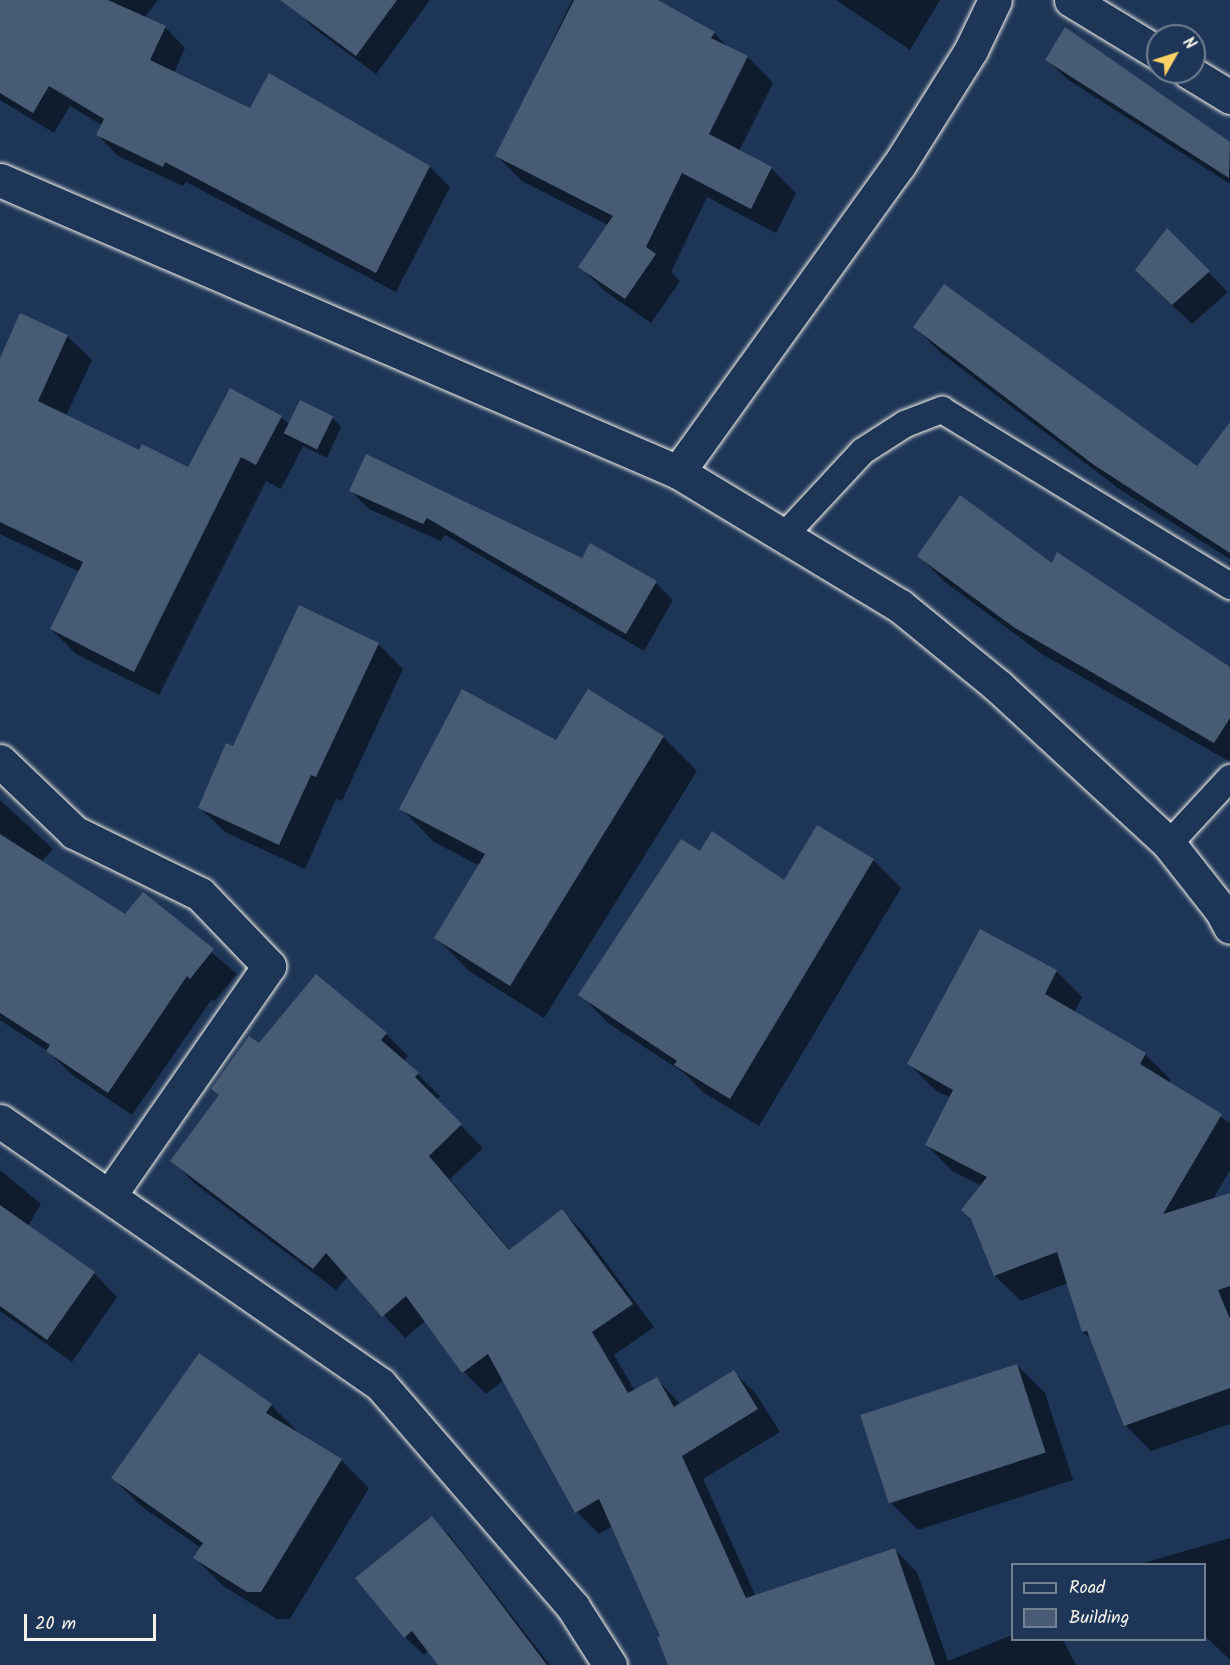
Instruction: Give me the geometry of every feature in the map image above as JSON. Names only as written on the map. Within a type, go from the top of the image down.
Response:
[{"type":"street","points":[[678,472],[899,165],[971,50],[995,0]]},
{"type":"street","points":[[1071,0],[1146,46]]},
{"type":"street","points":[[1206,82],[1230,97]]},
{"type":"street","points":[[0,180],[678,472],[900,606],[998,686],[1169,844],[1227,914]]},
{"type":"street","points":[[0,761],[74,832],[200,894],[269,966],[110,1196]]},
{"type":"street","points":[[0,1121],[380,1384],[573,1607],[610,1665]]},
{"type":"lane","points":[[783,537],[863,451],[905,424],[942,410],[1230,586]]},
{"type":"lane","points":[[1169,844],[1230,778]]},
{"type":"building","points":[[0,0],[108,0],[166,26],[150,60],[250,108],[269,73],[430,166],[376,273],[165,162],[163,167],[96,135],[104,119],[49,86],[33,113],[0,93]]},
{"type":"building","points":[[280,0],[397,0],[356,56]]},
{"type":"building","points":[[574,0],[658,0],[715,32],[711,38],[748,56],[709,134],[772,167],[751,209],[682,173],[646,247],[656,254],[625,299],[578,267],[613,216],[495,156]]},
{"type":"building","points":[[1065,27],[1230,142],[1229,178],[1045,60]]},
{"type":"building","points":[[1167,228],[1210,271],[1172,305],[1135,270]]},
{"type":"building","points":[[944,284],[1197,466],[1230,422],[1230,553],[1094,465],[913,327]]},
{"type":"building","points":[[20,313],[68,335],[38,401],[139,450],[142,444],[188,467],[230,388],[282,416],[256,465],[241,457],[134,672],[50,629],[83,562],[0,522],[0,358]]},
{"type":"building","points":[[300,400],[333,416],[317,449],[284,433]]},
{"type":"building","points":[[366,454],[582,558],[590,543],[657,581],[626,634],[427,518],[423,524],[349,491]]},
{"type":"building","points":[[960,495],[1052,563],[1057,552],[1230,667],[1230,718],[1214,743],[1015,628],[917,556]]},
{"type":"building","points":[[299,605],[379,643],[316,777],[311,775],[279,845],[198,808],[226,743],[233,746]]},
{"type":"building","points":[[462,689],[556,740],[588,689],[664,736],[510,986],[434,938],[485,854],[399,809]]},
{"type":"building","points":[[817,825],[874,859],[730,1099],[674,1065],[677,1061],[578,995],[681,839],[700,851],[712,831],[784,880]]},
{"type":"building","points":[[0,834],[125,914],[143,892],[214,949],[190,979],[187,976],[108,1093],[46,1051],[50,1045],[0,1013]]},
{"type":"building","points":[[980,929],[1057,970],[1045,994],[1146,1053],[1140,1064],[1222,1114],[1163,1214],[1230,1193],[1230,1286],[1218,1290],[1230,1319],[1230,1388],[1124,1426],[1087,1331],[1082,1332],[1057,1252],[994,1276],[971,1219],[961,1210],[987,1177],[925,1145],[953,1090],[907,1064]]},
{"type":"building","points":[[316,974],[387,1033],[381,1040],[419,1073],[415,1077],[462,1124],[429,1156],[509,1250],[562,1209],[633,1304],[592,1332],[628,1393],[657,1377],[674,1407],[734,1370],[758,1409],[682,1456],[746,1598],[895,1548],[935,1665],[668,1665],[657,1637],[660,1636],[599,1499],[575,1513],[488,1354],[462,1373],[406,1296],[382,1317],[326,1253],[313,1269],[170,1161],[219,1095],[211,1089],[249,1036],[259,1043]]},
{"type":"building","points":[[0,1205],[95,1272],[47,1340],[0,1306]]},
{"type":"building","points":[[199,1353],[272,1404],[266,1413],[342,1459],[261,1592],[247,1592],[193,1558],[203,1543],[111,1478]]},
{"type":"building","points":[[1017,1364],[1046,1452],[889,1503],[860,1415]]},
{"type":"building","points":[[432,1516],[547,1665],[438,1665],[412,1631],[404,1638],[355,1578]]}]
